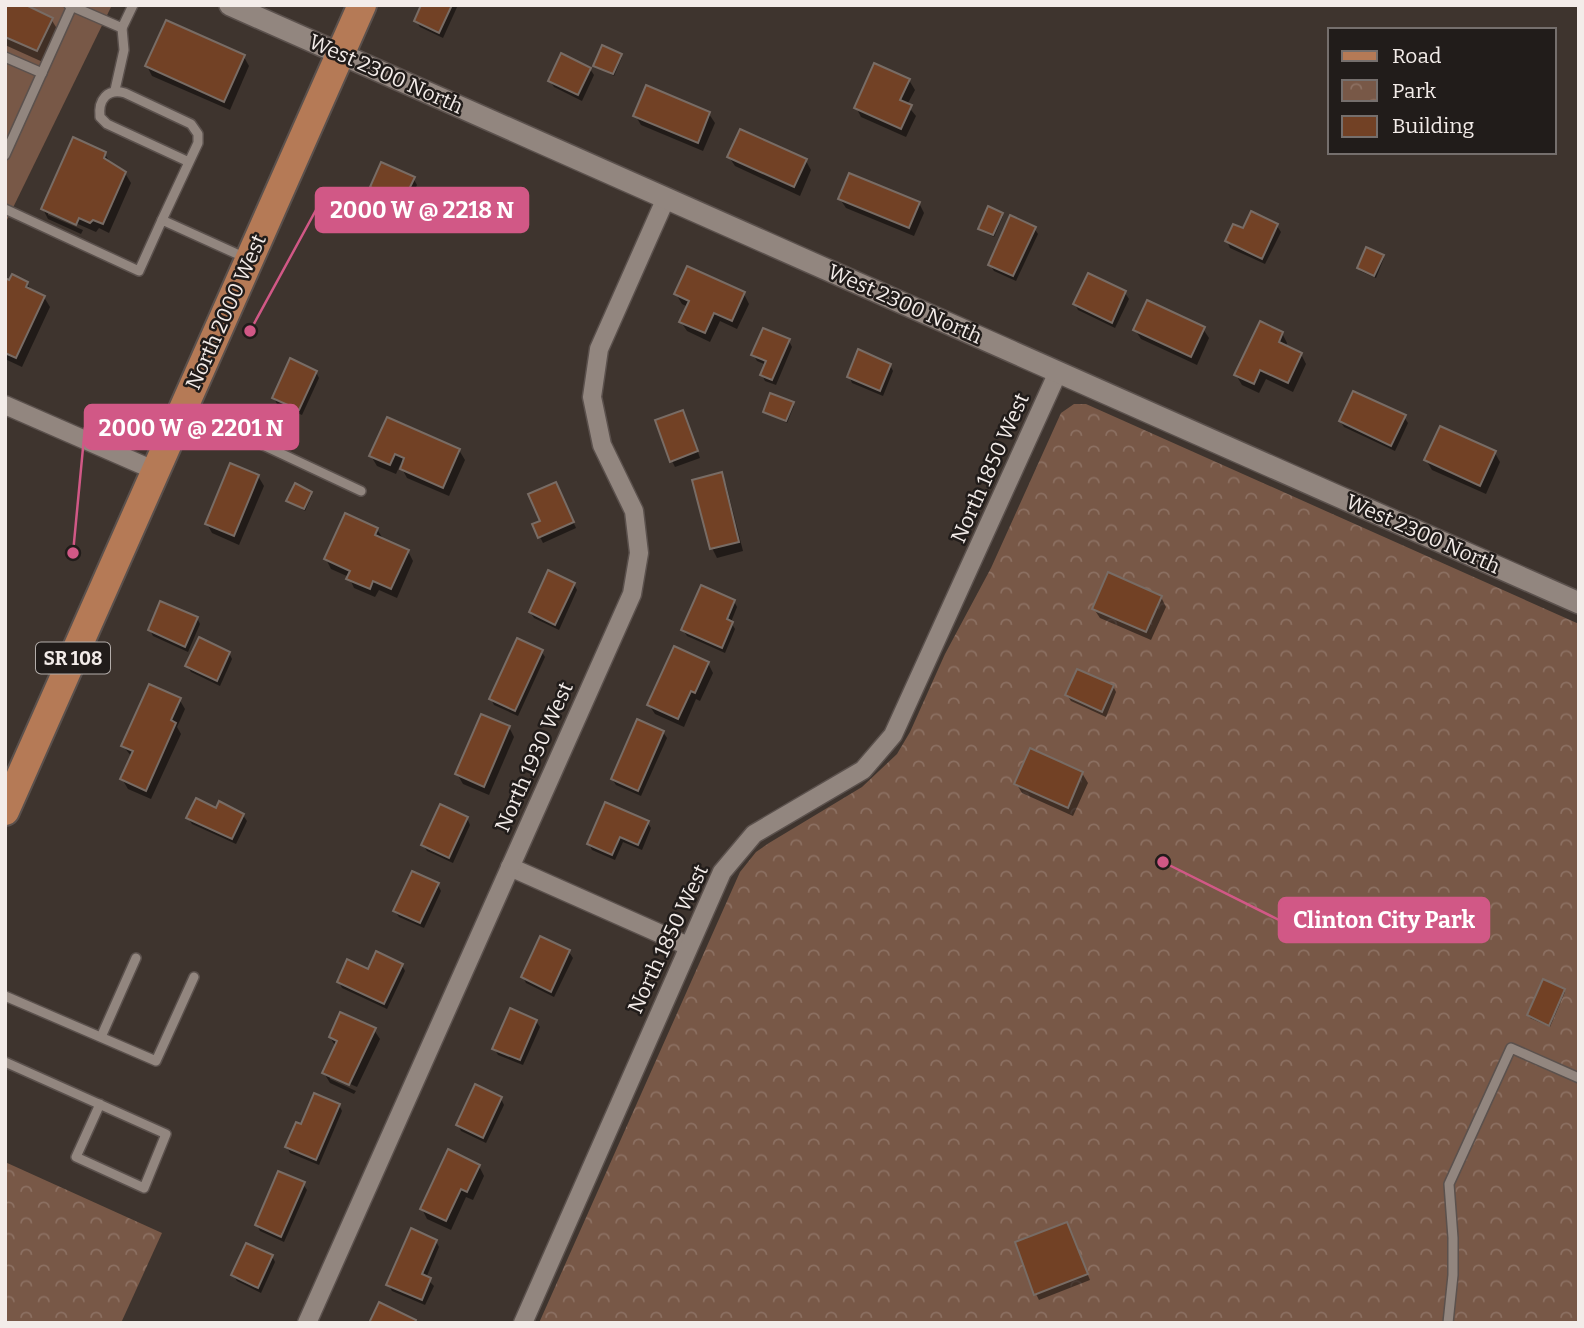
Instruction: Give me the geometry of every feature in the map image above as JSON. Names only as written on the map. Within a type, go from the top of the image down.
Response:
[{"type":"main road","name":"North 2000 West","points":[[5,811],[362,5]]},
{"type":"street","name":"West 2300 North","points":[[230,5],[1579,603]]},
{"type":"street","name":"North 1930 West","points":[[307,1323],[632,594],[639,552],[634,511],[602,445],[592,397],[599,349],[666,198]]},
{"type":"street","name":"North 1850 West","points":[[523,1323],[722,872],[754,834],[863,770],[893,735],[1058,372]]},
{"type":"street","points":[[5,405],[156,471]]},
{"type":"street","points":[[510,867],[688,946]]},
{"type":"lane","points":[[115,90],[124,50],[122,28],[133,5]]},
{"type":"lane","points":[[5,155],[70,6],[122,28]]},
{"type":"lane","points":[[5,57],[42,73]]},
{"type":"lane","points":[[5,209],[139,271],[198,144],[198,134],[191,124],[125,93],[115,90],[106,94],[99,106],[100,117],[107,124],[189,162]]},
{"type":"lane","points":[[162,220],[249,259]]},
{"type":"lane","points":[[183,408],[361,491]]},
{"type":"lane","points":[[101,1037],[136,958]]},
{"type":"lane","points":[[5,996],[156,1061],[194,977]]},
{"type":"lane","points":[[1448,1323],[1453,1250],[1449,1184],[1511,1048],[1579,1078]]},
{"type":"lane","points":[[5,1062],[100,1104],[166,1134],[144,1188],[76,1157],[100,1104]]},
{"type":"green space","points":[[5,5],[112,5],[5,224]]},
{"type":"green space","points":[[1074,404],[1086,404],[1579,624],[1579,1323],[539,1323],[740,872],[756,852],[862,787],[897,754],[910,732],[945,654],[991,568],[1061,413]]},
{"type":"green space","points":[[5,1162],[162,1233],[121,1323],[5,1323]]},
{"type":"building","points":[[5,5],[26,5],[53,18],[37,51],[5,37]]},
{"type":"building","points":[[421,5],[452,5],[439,33],[414,21]]},
{"type":"building","points":[[166,20],[245,55],[224,102],[145,66]]},
{"type":"building","points":[[602,45],[622,54],[613,74],[593,66]]},
{"type":"building","points":[[561,53],[591,68],[578,95],[548,81]]},
{"type":"building","points":[[874,63],[910,79],[900,100],[912,105],[901,129],[854,108]]},
{"type":"building","points":[[646,85],[710,112],[698,143],[633,116]]},
{"type":"building","points":[[740,129],[807,159],[794,187],[727,157]]},
{"type":"building","points":[[73,137],[106,152],[104,158],[126,172],[103,224],[93,220],[90,223],[79,218],[76,225],[41,209]]},
{"type":"building","points":[[381,162],[415,177],[396,216],[373,205],[379,191],[370,187]]},
{"type":"building","points":[[849,173],[920,202],[909,228],[838,199]]},
{"type":"building","points":[[988,206],[1003,213],[993,235],[978,229]]},
{"type":"building","points":[[1251,211],[1278,224],[1262,259],[1225,241],[1233,224],[1243,228]]},
{"type":"building","points":[[1010,215],[1036,227],[1013,276],[988,265]]},
{"type":"building","points":[[1366,247],[1384,255],[1374,276],[1357,268]]},
{"type":"building","points":[[687,266],[745,292],[732,321],[714,313],[705,333],[679,322],[689,301],[674,294]]},
{"type":"building","points":[[1088,273],[1126,291],[1112,323],[1073,304]]},
{"type":"building","points":[[12,274],[28,282],[26,287],[45,296],[16,358],[5,353],[5,278],[9,280]]},
{"type":"building","points":[[1147,300],[1205,327],[1191,357],[1133,330]]},
{"type":"building","points":[[1260,321],[1283,332],[1279,342],[1302,353],[1288,383],[1260,370],[1254,384],[1234,375]]},
{"type":"building","points":[[763,328],[790,339],[772,380],[760,375],[766,361],[751,355]]},
{"type":"building","points":[[858,349],[891,364],[880,391],[847,377]]},
{"type":"building","points":[[290,358],[317,371],[299,410],[272,398]]},
{"type":"building","points":[[1353,391],[1406,415],[1391,446],[1339,421]]},
{"type":"building","points":[[770,393],[794,402],[786,421],[763,412]]},
{"type":"building","points":[[683,410],[698,451],[670,462],[655,420]]},
{"type":"building","points":[[387,417],[460,449],[443,488],[400,469],[404,458],[395,454],[390,465],[369,456]]},
{"type":"building","points":[[1440,426],[1496,451],[1480,486],[1424,460]]},
{"type":"building","points":[[230,463],[259,475],[234,536],[205,524]]},
{"type":"building","points":[[722,472],[739,542],[710,549],[692,480]]},
{"type":"building","points":[[556,482],[574,522],[538,538],[532,524],[540,521],[528,494]]},
{"type":"building","points":[[295,483],[312,492],[304,509],[286,501]]},
{"type":"building","points":[[345,513],[378,528],[375,535],[409,550],[391,589],[373,581],[370,589],[346,579],[350,571],[324,559]]},
{"type":"building","points":[[548,570],[575,583],[555,625],[529,612]]},
{"type":"building","points":[[1108,572],[1162,596],[1146,632],[1092,609]]},
{"type":"building","points":[[701,585],[735,600],[727,619],[733,622],[722,648],[681,630]]},
{"type":"building","points":[[160,601],[198,617],[185,647],[148,630]]},
{"type":"building","points":[[199,637],[230,652],[217,681],[185,666]]},
{"type":"building","points":[[517,638],[543,650],[515,711],[489,699]]},
{"type":"building","points":[[674,646],[709,662],[695,693],[691,691],[678,719],[647,705]]},
{"type":"building","points":[[1077,669],[1114,685],[1102,712],[1065,695]]},
{"type":"building","points":[[149,684],[181,698],[171,720],[176,723],[146,791],[120,779],[133,751],[121,746]]},
{"type":"building","points":[[481,714],[510,726],[484,787],[455,774]]},
{"type":"building","points":[[637,719],[664,731],[638,791],[611,779]]},
{"type":"building","points":[[1030,748],[1083,772],[1068,808],[1014,784]]},
{"type":"building","points":[[196,798],[216,808],[219,801],[244,814],[232,839],[186,818]]},
{"type":"building","points":[[605,802],[649,821],[638,845],[620,837],[612,855],[587,844]]},
{"type":"building","points":[[440,804],[468,817],[449,858],[421,845]]},
{"type":"building","points":[[412,871],[439,883],[420,923],[393,911]]},
{"type":"building","points":[[540,936],[570,950],[551,992],[521,977]]},
{"type":"building","points":[[376,951],[403,964],[384,1004],[337,982],[347,959],[368,969]]},
{"type":"building","points":[[1543,979],[1565,989],[1549,1026],[1527,1015]]},
{"type":"building","points":[[510,1008],[537,1020],[520,1060],[492,1049]]},
{"type":"building","points":[[340,1012],[376,1028],[349,1085],[322,1073],[337,1041],[329,1037]]},
{"type":"building","points":[[475,1084],[502,1097],[483,1138],[456,1125]]},
{"type":"building","points":[[314,1093],[340,1104],[316,1160],[285,1147],[296,1122],[301,1124]]},
{"type":"building","points":[[448,1149],[480,1165],[467,1192],[461,1189],[446,1221],[420,1209]]},
{"type":"building","points":[[278,1171],[305,1182],[281,1237],[255,1225]]},
{"type":"building","points":[[1067,1222],[1088,1274],[1034,1295],[1015,1242]]},
{"type":"building","points":[[411,1228],[437,1240],[422,1274],[431,1278],[422,1300],[386,1285]]},
{"type":"building","points":[[246,1243],[273,1255],[258,1288],[231,1275]]},
{"type":"building","points":[[379,1302],[416,1320],[415,1323],[369,1323]]},
{"type":"place","name":"2000 W @ 2218 N","points":[[250,331]]},
{"type":"place","name":"2000 W @ 2201 N","points":[[73,553]]},
{"type":"place","name":"Clinton City Park","points":[[1163,862]]}]
